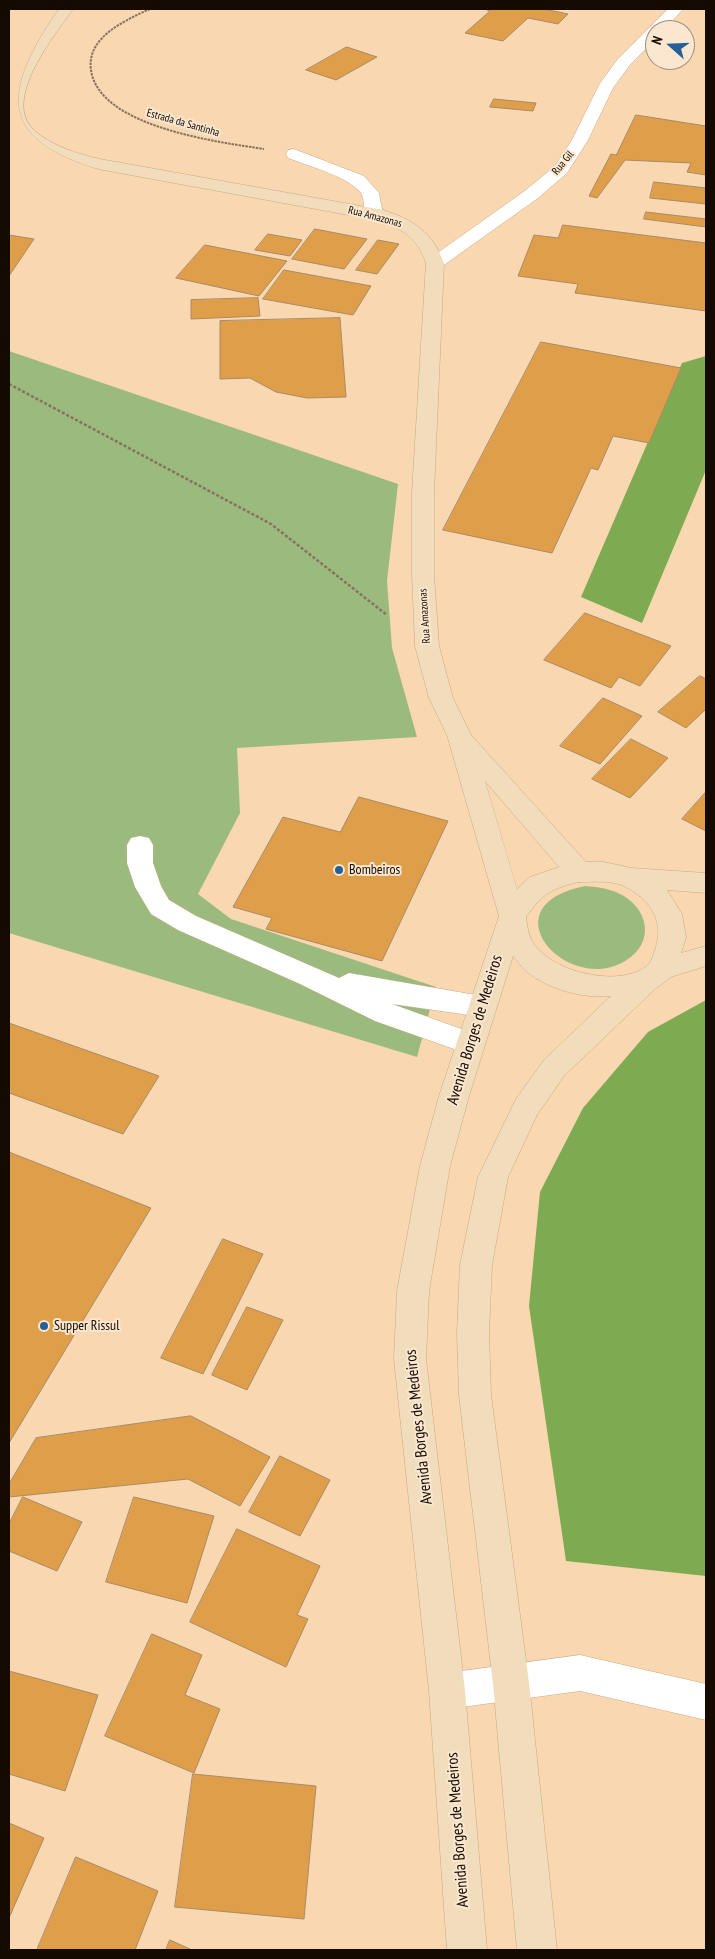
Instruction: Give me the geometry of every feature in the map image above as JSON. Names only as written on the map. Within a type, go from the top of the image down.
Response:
[{"type":"main road","name":"Rua Amazonas","points":[[66,9],[22,80],[15,102],[19,121],[30,136],[54,149],[82,159],[121,168],[374,215],[406,225],[428,243],[435,263],[422,493],[423,575],[427,646],[441,698],[459,735]]},
{"type":"main road","points":[[459,735],[579,872]]},
{"type":"main road","points":[[459,735],[512,916],[518,943],[535,963],[562,979],[595,987],[654,975],[706,956]]},
{"type":"main road","points":[[512,916],[529,890],[547,879],[579,872],[604,872],[631,878],[706,883]]},
{"type":"main road","points":[[537,1950],[511,1683],[475,1396],[473,1333],[476,1265],[494,1177],[526,1108],[554,1068],[654,975],[673,936],[669,914],[659,898],[631,878]]},
{"type":"main road","name":"Avenida Borges de Medeiros","points":[[467,1950],[448,1691],[410,1359],[413,1291],[435,1166],[452,1105],[512,916]]},
{"type":"street","name":"Rua Gil","points":[[665,20],[676,9]]},
{"type":"street","name":"Rua Gil","points":[[435,263],[532,194],[561,169],[580,140],[605,88],[623,63],[645,40]]},
{"type":"street","points":[[294,154],[358,180],[370,193],[374,215]]},
{"type":"street","points":[[140,845],[140,863],[148,886],[160,907],[187,923],[308,975],[385,1013],[472,1044]]},
{"type":"street","points":[[308,975],[386,992],[483,1006]]},
{"type":"street","points":[[448,1691],[580,1673],[706,1702]]},
{"type":"path","name":"Estrada da Santinha","points":[[150,9],[112,29],[96,45],[90,62],[93,83],[127,113],[164,127],[231,144],[294,154]]},
{"type":"path","points":[[9,384],[271,524],[427,646]]},
{"type":"green space","points":[[9,351],[398,484],[387,581],[392,648],[417,737],[237,748],[240,813],[198,894],[231,919],[436,987],[417,1057],[9,933]]},
{"type":"green space","points":[[706,356],[706,470],[642,623],[581,597],[682,363]]},
{"type":"green space","points":[[585,886],[618,893],[637,907],[642,916],[645,935],[635,953],[625,961],[603,969],[581,967],[561,958],[546,944],[539,928],[541,911],[556,896]]},
{"type":"green space","points":[[706,1000],[706,1576],[566,1561],[529,1306],[540,1192],[583,1108],[648,1032]]},
{"type":"building","points":[[488,9],[544,9],[568,14],[558,24],[528,18],[503,41],[465,33],[490,11]]},
{"type":"building","points":[[347,47],[377,57],[336,80],[306,70]]},
{"type":"building","points":[[494,99],[536,103],[533,111],[490,107]]},
{"type":"building","points":[[636,115],[706,126],[706,175],[687,172],[691,163],[625,160],[597,198],[589,196],[611,154],[616,155]]},
{"type":"building","points":[[654,182],[706,188],[706,204],[650,198]]},
{"type":"building","points":[[646,212],[706,219],[706,227],[644,219]]},
{"type":"building","points":[[563,225],[706,243],[706,311],[575,293],[578,284],[518,276],[534,235],[558,238]]},
{"type":"building","points":[[315,229],[367,239],[344,269],[292,259]]},
{"type":"building","points":[[268,234],[302,240],[290,256],[255,250]]},
{"type":"building","points":[[9,235],[34,239],[9,276]]},
{"type":"building","points":[[378,240],[399,244],[377,274],[356,270]]},
{"type":"building","points":[[205,245],[287,261],[259,296],[176,278]]},
{"type":"building","points":[[284,270],[371,286],[353,315],[263,299]]},
{"type":"building","points":[[258,298],[260,316],[191,319],[191,300]]},
{"type":"building","points":[[340,318],[346,397],[307,398],[276,392],[250,378],[220,379],[220,321]]},
{"type":"building","points":[[541,342],[681,368],[649,443],[613,436],[598,470],[591,468],[552,553],[443,530]]},
{"type":"building","points":[[585,613],[671,646],[640,686],[619,677],[611,688],[544,660]]},
{"type":"building","points":[[700,676],[706,679],[706,709],[686,728],[658,712]]},
{"type":"building","points":[[603,698],[642,716],[600,764],[560,746]]},
{"type":"building","points":[[631,739],[668,758],[630,798],[592,779]]},
{"type":"building","points":[[706,792],[706,831],[682,819]]},
{"type":"building","name":"Bombeiros","points":[[359,797],[448,821],[382,961],[266,929],[272,918],[233,907],[283,817],[340,832]]},
{"type":"building","points":[[9,1023],[159,1076],[123,1134],[9,1093]]},
{"type":"building","name":"Supper Rissul","points":[[9,1152],[151,1208],[9,1443]]},
{"type":"building","points":[[223,1239],[263,1254],[203,1374],[161,1358]]},
{"type":"building","points":[[247,1307],[283,1320],[247,1390],[212,1375]]},
{"type":"building","points":[[191,1416],[270,1457],[240,1506],[188,1479],[9,1497],[9,1484],[36,1438]]},
{"type":"building","points":[[280,1456],[330,1480],[300,1536],[249,1512]]},
{"type":"building","points":[[23,1497],[82,1522],[57,1571],[9,1551],[9,1524]]},
{"type":"building","points":[[134,1497],[214,1516],[187,1603],[106,1582]]},
{"type":"building","points":[[237,1529],[320,1566],[297,1615],[308,1619],[286,1667],[190,1622]]},
{"type":"building","points":[[152,1634],[202,1655],[185,1695],[220,1709],[194,1773],[105,1736]]},
{"type":"building","points":[[9,1671],[98,1695],[65,1791],[9,1774]]},
{"type":"building","points":[[193,1774],[316,1786],[304,1919],[175,1907]]},
{"type":"building","points":[[9,1823],[44,1838],[9,1918]]},
{"type":"building","points":[[76,1857],[158,1891],[135,1950],[37,1950]]},
{"type":"building","points":[[170,1940],[192,1950],[166,1950]]},
{"type":"place","name":"Bombeiros","points":[[339,870]]},
{"type":"place","name":"Supper Rissul","points":[[44,1326]]}]
